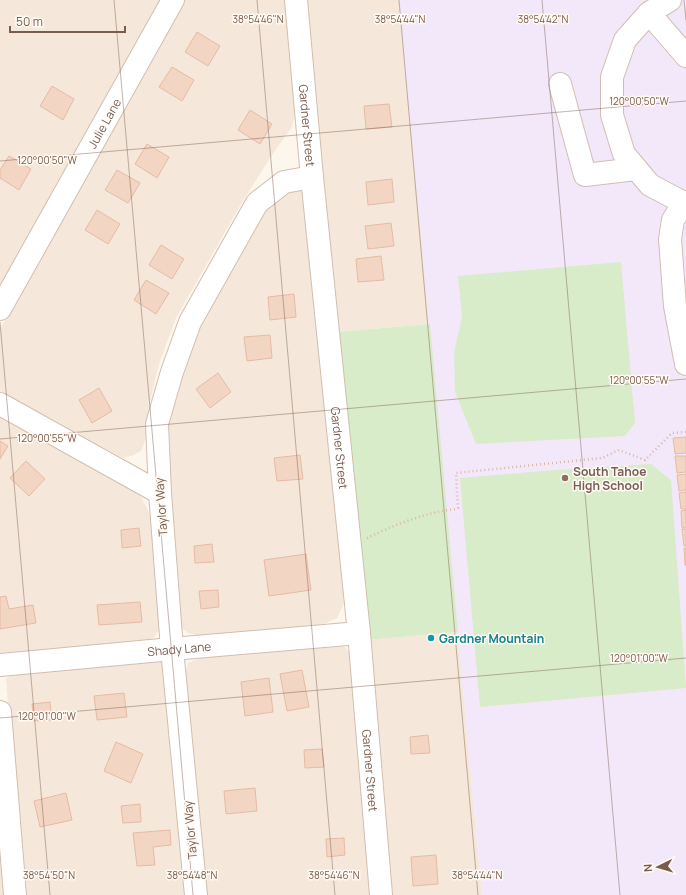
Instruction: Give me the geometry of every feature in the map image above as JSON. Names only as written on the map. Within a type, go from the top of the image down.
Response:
[{"type":"street","name":"Julie Lane","points":[[0,309],[173,0]]},
{"type":"street","name":"Gardner Street","points":[[296,0],[312,177],[359,633],[382,895]]},
{"type":"street","points":[[670,0],[648,13],[625,40],[612,77],[612,114],[624,154],[636,169],[650,185],[685,204],[674,220],[670,239],[675,306],[686,364]]},
{"type":"street","points":[[648,13],[686,56]]},
{"type":"street","points":[[560,84],[585,175],[636,169]]},
{"type":"street","name":"Taylor Way","points":[[196,895],[172,648],[160,493],[157,424],[172,372],[190,322],[256,203],[284,182],[312,177]]},
{"type":"street","points":[[0,404],[160,493]]},
{"type":"street","name":"Shady Lane","points":[[0,665],[172,648],[359,633]]},
{"type":"street","points":[[0,712],[15,895]]},
{"type":"path","points":[[350,545],[401,523],[443,511],[457,510],[456,473],[602,458],[618,450],[645,460],[672,433],[686,432]]},
{"type":"shaded area","points":[[0,0],[163,0],[0,288]]},
{"type":"shaded area","points":[[185,0],[287,0],[296,109],[292,127],[274,152],[241,204],[176,318],[159,364],[148,410],[146,437],[142,450],[134,455],[123,458],[0,391],[0,329]]},
{"type":"shaded area","points":[[305,0],[399,0],[430,324],[337,332]]},
{"type":"shaded area","name":"South Tahoe High School","points":[[399,0],[686,0],[686,895],[482,895]]},
{"type":"shaded area","points":[[297,188],[305,193],[344,603],[337,618],[323,624],[200,636],[188,633],[182,628],[167,429],[187,346],[263,207],[283,191]]},
{"type":"shaded area","points":[[0,418],[140,495],[149,512],[154,537],[161,628],[153,638],[141,642],[0,653]]},
{"type":"shaded area","points":[[458,632],[482,895],[389,895],[366,640]]},
{"type":"shaded area","points":[[337,646],[345,647],[350,654],[372,895],[206,895],[185,675],[188,663],[200,658]]},
{"type":"shaded area","points":[[160,661],[167,672],[188,895],[24,895],[6,679],[14,673]]},
{"type":"shaded area","points":[[0,830],[5,895],[0,895]]},
{"type":"green space","points":[[621,262],[635,423],[625,436],[476,444],[455,392],[454,353],[462,316],[458,276]]},
{"type":"green space","points":[[430,324],[458,632],[366,640],[337,332]]},
{"type":"green space","points":[[651,464],[671,480],[686,688],[480,707],[460,478]]},
{"type":"building","points":[[197,32],[220,46],[208,66],[185,52]]},
{"type":"building","points":[[172,67],[194,80],[182,101],[159,87]]},
{"type":"building","points":[[52,86],[74,99],[63,120],[40,106]]},
{"type":"building","points":[[389,104],[392,127],[366,129],[364,106]]},
{"type":"building","points":[[250,110],[272,124],[260,144],[238,130]]},
{"type":"building","points":[[147,144],[169,157],[157,178],[135,164]]},
{"type":"building","points":[[9,156],[31,169],[19,190],[0,178],[0,170]]},
{"type":"building","points":[[117,170],[140,183],[128,203],[105,190]]},
{"type":"building","points":[[392,179],[394,202],[368,205],[366,182]]},
{"type":"building","points":[[97,210],[120,224],[108,244],[85,230]]},
{"type":"building","points":[[391,223],[394,246],[368,249],[365,226]]},
{"type":"building","points":[[161,245],[184,259],[172,279],[149,265]]},
{"type":"building","points":[[381,256],[384,280],[358,282],[356,259]]},
{"type":"building","points":[[146,280],[169,293],[156,314],[134,300]]},
{"type":"building","points":[[294,294],[296,317],[270,320],[268,297]]},
{"type":"building","points":[[270,335],[272,358],[247,361],[244,337]]},
{"type":"building","points":[[218,373],[231,392],[210,408],[196,389]]},
{"type":"building","points":[[99,388],[112,411],[92,423],[79,400]]},
{"type":"building","points":[[686,437],[686,453],[675,454],[673,438]]},
{"type":"building","points":[[0,441],[8,446],[0,459]]},
{"type":"building","points":[[300,455],[303,479],[277,481],[274,458]]},
{"type":"building","points":[[675,456],[686,456],[686,472],[677,473]]},
{"type":"building","points":[[26,461],[45,479],[29,496],[10,478]]},
{"type":"building","points":[[686,474],[686,490],[679,491],[677,475]]},
{"type":"building","points":[[686,492],[686,509],[681,509],[679,493]]},
{"type":"building","points":[[686,510],[686,527],[682,528],[681,511]]},
{"type":"building","points":[[139,528],[141,546],[122,548],[121,530]]},
{"type":"building","points":[[682,529],[686,529],[686,546],[684,546]]},
{"type":"building","points":[[212,544],[214,562],[195,563],[194,546]]},
{"type":"building","points":[[684,548],[686,548],[686,565],[685,565]]},
{"type":"building","points":[[306,554],[311,590],[269,596],[264,560]]},
{"type":"building","points":[[218,590],[219,607],[201,609],[199,591]]},
{"type":"building","points":[[6,596],[9,609],[33,605],[36,623],[0,629],[0,597]]},
{"type":"building","points":[[140,602],[142,622],[99,625],[97,605]]},
{"type":"building","points":[[302,670],[309,707],[287,711],[280,674]]},
{"type":"building","points":[[269,678],[273,712],[245,716],[241,682]]},
{"type":"building","points":[[124,693],[127,717],[97,720],[94,696]]},
{"type":"building","points":[[50,702],[52,720],[34,721],[32,704]]},
{"type":"building","points":[[428,735],[430,753],[411,754],[410,737]]},
{"type":"building","points":[[116,742],[143,754],[131,783],[104,771]]},
{"type":"building","points":[[322,749],[324,767],[305,768],[304,750]]},
{"type":"building","points":[[255,788],[257,811],[226,814],[224,791]]},
{"type":"building","points":[[66,793],[72,820],[40,827],[34,801]]},
{"type":"building","points":[[140,804],[141,822],[123,823],[121,806]]},
{"type":"building","points":[[170,830],[171,845],[153,847],[155,865],[137,866],[133,833]]},
{"type":"building","points":[[344,838],[345,855],[327,857],[326,839]]},
{"type":"building","points":[[436,855],[438,884],[413,886],[411,857]]},
{"type":"place","name":"South Tahoe High School","points":[[565,478]]},
{"type":"place","name":"Gardner Mountain","points":[[431,638]]}]
